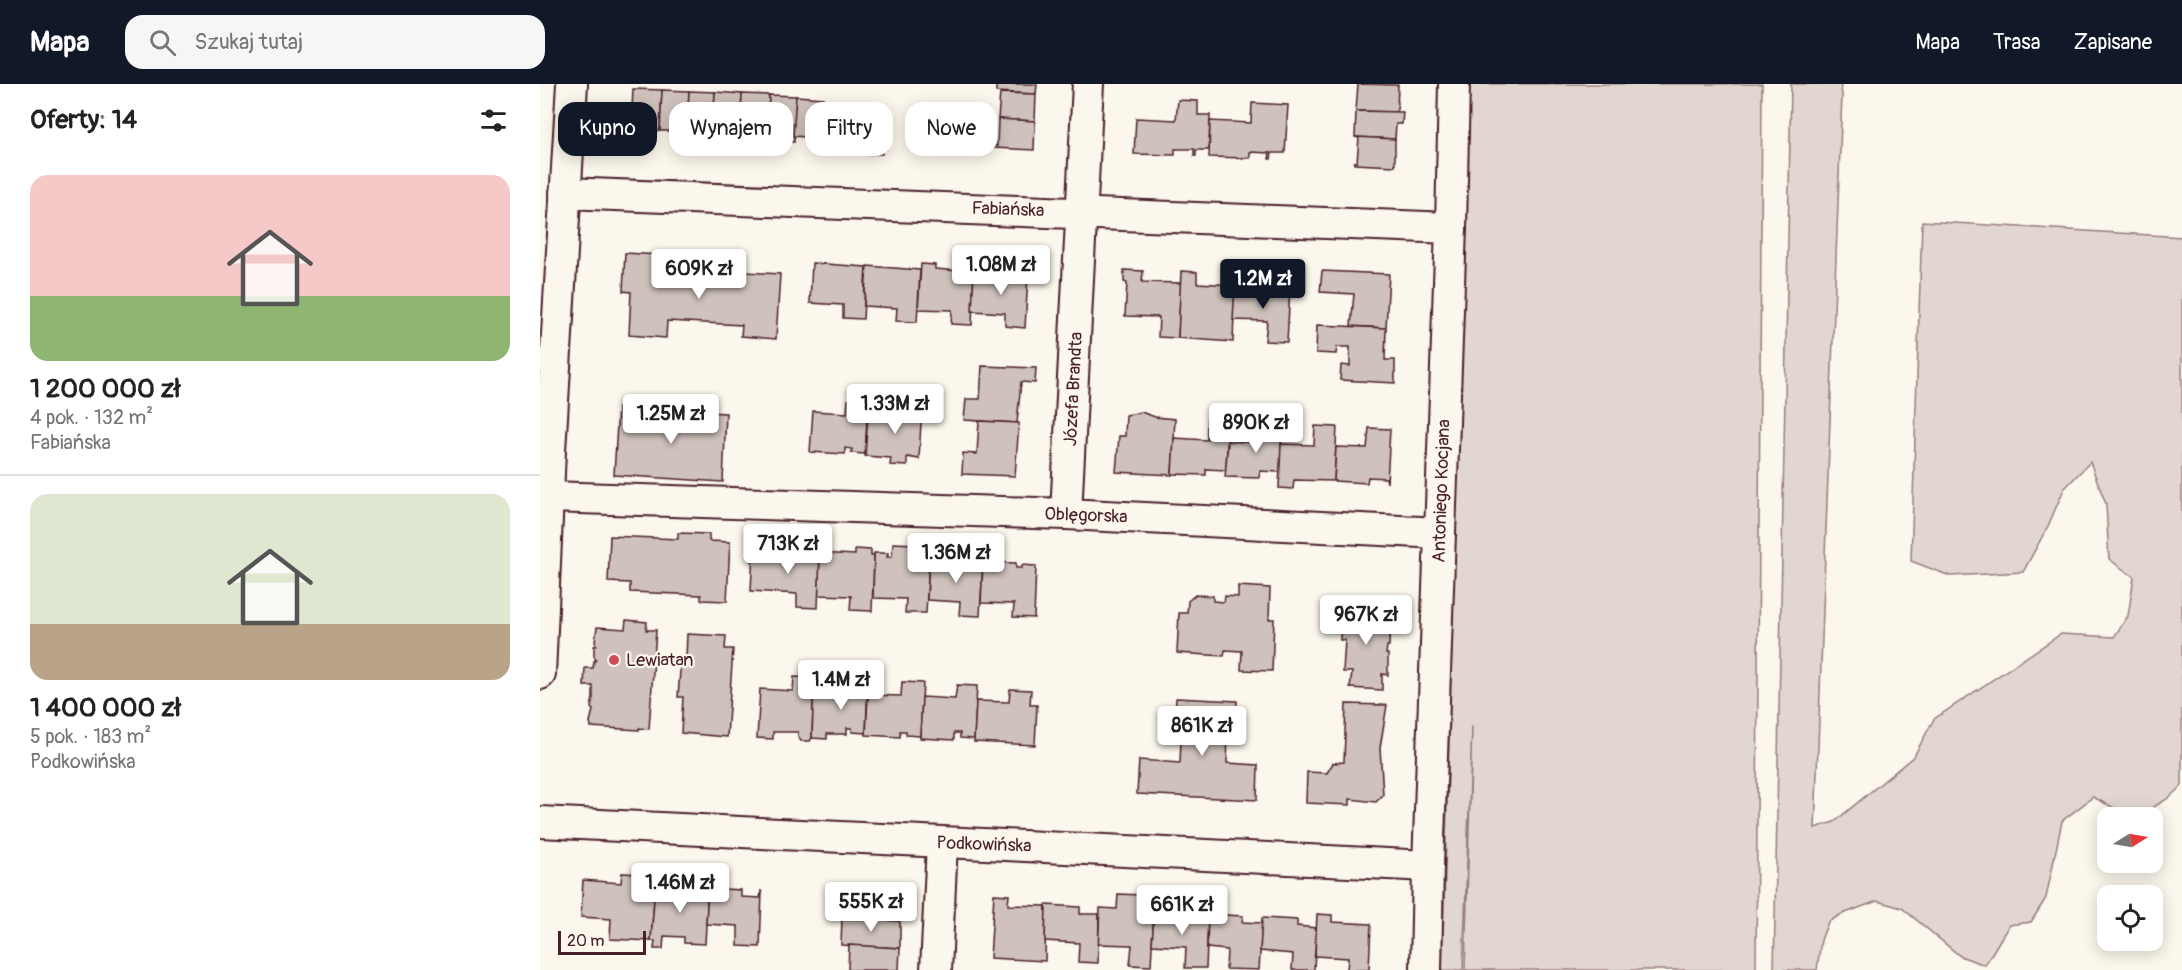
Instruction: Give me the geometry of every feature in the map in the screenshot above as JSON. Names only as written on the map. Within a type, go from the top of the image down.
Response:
[{"type":"street","points":[[540,674],[572,84]]},
{"type":"street","name":"Józefa Brandta","points":[[1066,514],[1088,84]]},
{"type":"street","name":"Antoniego Kocjana","points":[[1426,970],[1454,84]]},
{"type":"street","name":"Fabiańska","points":[[566,193],[1451,228]]},
{"type":"street","name":"Oblęgorska","points":[[549,497],[1066,514],[1440,532]]},
{"type":"street","name":"Podkowińska","points":[[540,822],[1428,866]]},
{"type":"street","points":[[936,970],[942,843]]},
{"type":"shaded area","points":[[1469,84],[1762,84],[1756,970],[1465,970],[1472,726],[1463,970],[1442,970]]},
{"type":"shaded area","points":[[1791,84],[1840,84],[1842,94],[1815,828],[1834,822],[1914,756],[1934,719],[2061,634],[2114,637],[2128,616],[2134,577],[2109,559],[2106,504],[2090,462],[2064,489],[2048,526],[2023,572],[1950,576],[1911,561],[1922,221],[2182,237],[2182,786],[2154,807],[2112,807],[2093,797],[2062,821],[2046,898],[2031,922],[2009,925],[1985,965],[1960,956],[1902,908],[1877,901],[1828,922],[1821,940],[1817,970],[1774,970]]},
{"type":"building","points":[[996,84],[1037,84],[1036,94],[996,92]]},
{"type":"building","points":[[1358,84],[1398,85],[1397,112],[1356,111]]},
{"type":"building","points":[[633,89],[662,90],[660,131],[657,131],[657,102],[632,102]]},
{"type":"building","points":[[662,90],[689,91],[688,102],[669,102],[669,131],[660,131]]},
{"type":"building","points":[[689,91],[715,92],[715,102],[688,102]]},
{"type":"building","points":[[715,92],[742,94],[742,102],[715,102]]},
{"type":"building","points":[[1000,93],[1036,94],[1035,121],[998,119]]},
{"type":"building","points":[[742,94],[769,95],[769,102],[742,102]]},
{"type":"building","points":[[769,95],[796,96],[794,142],[793,102],[769,102]]},
{"type":"building","points":[[796,96],[823,98],[823,102],[805,102],[805,137],[793,136]]},
{"type":"building","points":[[1178,100],[1198,101],[1198,115],[1210,115],[1209,150],[1196,150],[1196,156],[1194,156],[1194,149],[1175,149],[1175,155],[1134,154],[1136,118],[1176,120]]},
{"type":"building","points":[[1252,103],[1288,105],[1285,153],[1272,153],[1271,159],[1269,159],[1270,153],[1250,152],[1250,158],[1209,157],[1210,121],[1251,123]]},
{"type":"building","points":[[1356,111],[1403,112],[1402,124],[1396,124],[1395,139],[1355,137]]},
{"type":"building","points":[[998,119],[1035,121],[1034,150],[997,148]]},
{"type":"building","points":[[1355,137],[1395,139],[1395,166],[1354,164],[1357,162],[1359,138]]},
{"type":"building","points":[[625,253],[659,255],[657,276],[745,281],[746,272],[780,274],[776,339],[741,336],[742,325],[667,321],[666,338],[629,335],[631,292],[623,291]]},
{"type":"building","points":[[812,263],[866,267],[863,319],[843,318],[843,305],[810,303]]},
{"type":"building","points":[[921,264],[935,265],[935,269],[974,272],[972,325],[951,324],[952,310],[918,309]]},
{"type":"building","points":[[867,266],[920,270],[917,322],[896,321],[897,308],[864,306]]},
{"type":"building","points":[[974,270],[1028,275],[1025,328],[1005,326],[1005,313],[972,311]]},
{"type":"building","points":[[1124,270],[1143,271],[1142,282],[1181,283],[1178,338],[1158,337],[1159,317],[1125,316],[1127,283],[1124,282]]},
{"type":"building","points":[[1181,271],[1197,272],[1197,283],[1235,285],[1233,342],[1178,338]]},
{"type":"building","points":[[1322,271],[1389,274],[1386,328],[1351,326],[1354,294],[1320,292]]},
{"type":"building","points":[[1235,285],[1269,286],[1269,293],[1288,294],[1290,288],[1287,342],[1265,341],[1267,321],[1233,320]]},
{"type":"building","points":[[1317,325],[1386,328],[1385,360],[1395,360],[1395,383],[1340,380],[1341,365],[1350,366],[1350,347],[1337,347],[1336,354],[1316,353]]},
{"type":"building","points":[[982,366],[1036,368],[1035,383],[1021,382],[1017,423],[964,420],[966,399],[980,399]]},
{"type":"building","points":[[848,400],[868,401],[865,454],[851,453],[852,449],[845,448],[845,454],[810,452],[813,411],[847,413]]},
{"type":"building","points":[[900,402],[922,404],[919,459],[907,457],[907,466],[890,465],[891,458],[865,456],[868,414],[899,416]]},
{"type":"building","points":[[618,408],[726,413],[723,482],[614,475]]},
{"type":"building","points":[[1141,412],[1155,417],[1175,419],[1172,475],[1116,472],[1119,436],[1125,436],[1126,415]]},
{"type":"building","points":[[1207,420],[1228,421],[1226,470],[1206,469],[1206,475],[1172,474],[1174,438],[1207,440]]},
{"type":"building","points":[[979,421],[1019,423],[1015,476],[962,474],[963,453],[977,454]]},
{"type":"building","points":[[1261,423],[1282,424],[1280,472],[1260,471],[1259,478],[1225,477],[1228,441],[1260,443]]},
{"type":"building","points":[[1315,426],[1337,427],[1334,481],[1294,480],[1293,489],[1279,488],[1281,444],[1314,445]]},
{"type":"building","points":[[1369,428],[1390,429],[1387,483],[1386,478],[1368,477],[1367,483],[1334,481],[1336,447],[1367,448]]},
{"type":"building","points":[[678,533],[709,534],[709,541],[730,542],[727,601],[701,600],[701,595],[630,592],[630,583],[608,582],[610,536],[678,539]]},
{"type":"building","points":[[893,543],[916,544],[915,560],[929,559],[926,613],[905,613],[906,599],[873,598],[874,553],[888,553],[887,557],[892,557]]},
{"type":"building","points":[[855,549],[871,550],[871,556],[874,556],[872,611],[850,610],[851,596],[818,595],[820,553],[855,555]]},
{"type":"building","points":[[753,550],[820,553],[818,608],[797,607],[797,594],[751,591]]},
{"type":"building","points":[[929,559],[963,561],[962,565],[969,566],[969,562],[983,563],[980,616],[959,615],[960,602],[927,600]]},
{"type":"building","points":[[983,562],[1016,563],[1016,568],[1022,568],[1022,565],[1036,566],[1034,618],[1013,617],[1014,604],[981,603]]},
{"type":"building","points":[[1238,586],[1270,588],[1269,619],[1274,619],[1272,671],[1241,670],[1242,651],[1225,650],[1224,656],[1177,653],[1179,613],[1187,613],[1188,601],[1195,595],[1213,596],[1213,601],[1224,602],[1225,596],[1238,597]]},
{"type":"building","points":[[1361,605],[1373,605],[1373,610],[1390,610],[1389,646],[1387,646],[1386,654],[1388,654],[1388,675],[1382,674],[1382,690],[1350,688],[1352,672],[1343,672],[1345,640],[1340,640],[1341,622],[1345,622],[1346,609],[1361,610]]},
{"type":"building","points":[[626,620],[647,622],[646,630],[656,630],[649,729],[591,727],[593,686],[584,686],[585,668],[593,668],[596,660],[594,646],[597,646],[595,642],[597,627],[625,629]]},
{"type":"building","points":[[687,634],[726,636],[725,649],[733,649],[727,737],[681,733],[683,697],[678,697],[681,658],[686,658]]},
{"type":"building","points":[[794,677],[814,678],[812,738],[810,741],[801,741],[798,732],[773,732],[773,739],[757,738],[760,689],[793,691]]},
{"type":"building","points":[[814,678],[815,692],[847,693],[848,679],[868,680],[866,733],[852,732],[852,728],[847,728],[847,734],[827,734],[827,739],[812,738]]},
{"type":"building","points":[[902,682],[923,683],[920,736],[906,735],[906,731],[900,731],[900,737],[866,735],[868,695],[901,696]]},
{"type":"building","points":[[957,685],[977,686],[974,739],[960,738],[960,733],[954,733],[954,740],[920,738],[922,697],[955,699]]},
{"type":"building","points":[[1010,689],[1031,690],[1030,705],[1037,705],[1035,745],[974,742],[976,701],[1009,702]]},
{"type":"building","points":[[1176,698],[1237,701],[1235,736],[1228,736],[1227,763],[1258,765],[1257,800],[1137,794],[1139,760],[1180,763],[1182,718],[1175,717]]},
{"type":"building","points":[[1346,704],[1387,705],[1380,748],[1383,795],[1376,802],[1350,799],[1350,805],[1306,803],[1307,772],[1327,773],[1333,763],[1344,762]]},
{"type":"building","points":[[622,873],[642,874],[642,884],[655,885],[651,941],[610,939],[611,919],[581,917],[583,880],[621,883]]},
{"type":"building","points":[[655,885],[708,888],[705,944],[684,943],[684,937],[664,936],[663,949],[654,949],[655,941],[651,941]]},
{"type":"building","points":[[708,888],[741,890],[741,897],[760,898],[762,892],[760,947],[738,946],[738,926],[706,924]]},
{"type":"building","points":[[852,891],[892,893],[891,920],[855,919],[856,893]]},
{"type":"building","points":[[994,894],[1009,895],[1008,905],[1046,906],[1045,961],[990,958]]},
{"type":"building","points":[[1118,894],[1141,895],[1140,910],[1154,911],[1151,966],[1130,965],[1132,945],[1098,944],[1100,908],[1117,909]]},
{"type":"building","points":[[1046,905],[1080,907],[1080,914],[1099,914],[1098,963],[1078,962],[1079,943],[1045,941]]},
{"type":"building","points":[[1154,911],[1190,913],[1189,920],[1208,921],[1206,968],[1185,968],[1186,947],[1152,945]]},
{"type":"building","points":[[1208,914],[1243,916],[1242,922],[1262,923],[1259,970],[1226,969],[1227,950],[1207,948]]},
{"type":"building","points":[[1317,914],[1332,915],[1332,922],[1371,924],[1369,970],[1347,970],[1348,958],[1315,956]]},
{"type":"building","points":[[842,918],[900,922],[900,948],[841,945]]},
{"type":"building","points":[[1262,918],[1297,920],[1297,926],[1316,928],[1314,970],[1292,970],[1293,954],[1260,951]]},
{"type":"building","points":[[849,945],[900,948],[899,970],[848,970]]},
{"type":"place","name":"Lewiatan","points":[[614,660]]}]
